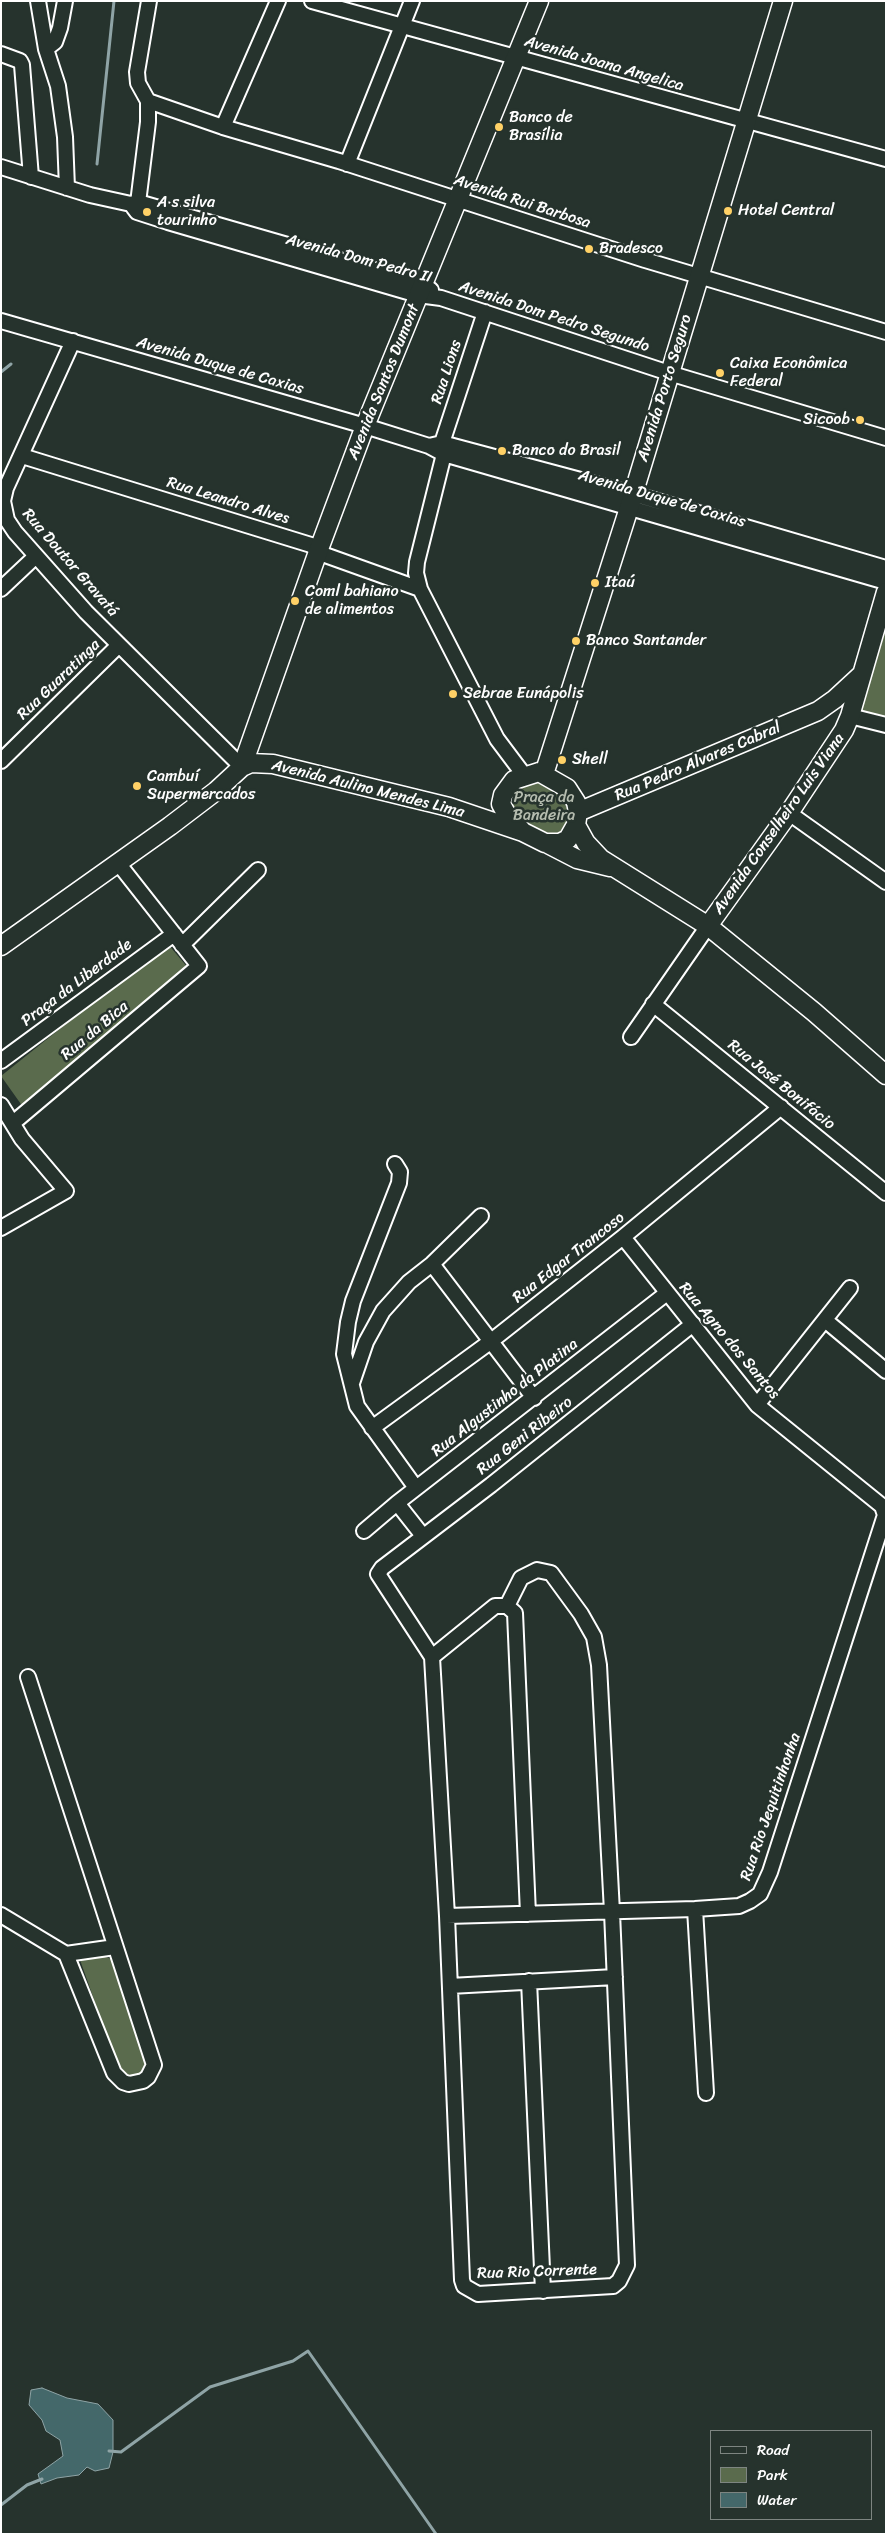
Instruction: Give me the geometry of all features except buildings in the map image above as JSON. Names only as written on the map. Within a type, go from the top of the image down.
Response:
[{"type":"main road","name":"Avenida Santos Dumont","points":[[242,767],[318,549],[365,426],[539,1]]},
{"type":"main road","name":"Avenida Porto Seguro","points":[[544,774],[631,501],[782,1]]},
{"type":"main road","name":"Avenida Conselheiro Luis Viana","points":[[708,926],[844,730],[850,716],[886,592]]},
{"type":"main road","name":"Rua Pedro Alvares Cabral","points":[[577,818],[818,711],[835,700],[861,674]]},
{"type":"main road","name":"Rua Pedro Alvares Cabral","points":[[818,711],[835,710],[850,716]]},
{"type":"main road","name":"Avenida Aulino Mendes Lima","points":[[242,767],[251,763],[273,764],[449,806],[523,832]]},
{"type":"main road","points":[[1,946],[216,791],[242,767]]},
{"type":"main road","points":[[501,804],[509,785],[524,775],[539,772],[567,788],[576,802],[577,818],[592,850],[613,867],[708,926],[814,1012],[886,1075]]},
{"type":"main road","points":[[449,806],[480,808],[501,804]]},
{"type":"main road","points":[[501,804],[507,815],[523,832],[577,859],[613,867]]},
{"type":"main road","points":[[545,843],[563,842],[568,839],[577,818]]},
{"type":"street","points":[[38,1],[46,49],[58,86],[65,137],[67,188]]},
{"type":"street","points":[[46,49],[55,42],[65,1]]},
{"type":"street","points":[[1,167],[67,188],[135,206],[148,122],[148,101],[138,83],[137,72],[149,1]]},
{"type":"street","points":[[223,127],[278,1]]},
{"type":"street","name":"Avenida Joana Angelica","points":[[312,1],[400,24],[745,122],[886,159]]},
{"type":"street","points":[[400,24],[407,1]]},
{"type":"street","points":[[343,163],[400,24],[412,1]]},
{"type":"street","points":[[1,54],[20,61],[26,101],[32,177]]},
{"type":"street","name":"Avenida Rui Barbosa","points":[[148,101],[223,127],[459,199],[698,276],[886,332]]},
{"type":"street","name":"Avenida Dom Pedro II","points":[[135,206],[421,290],[441,298]]},
{"type":"street","name":"Avenida Dom Pedro Segundo","points":[[441,298],[669,373],[886,438]]},
{"type":"street","name":"Rua Lions","points":[[485,312],[439,448],[416,573],[420,588],[497,739],[524,775]]},
{"type":"street","name":"Avenida Duque de Caxias","points":[[1,321],[439,448],[886,568]]},
{"type":"street","name":"Rua Doutor Gravatá","points":[[73,341],[6,488],[4,510],[15,532],[36,556],[185,713],[242,767]]},
{"type":"street","name":"Rua Leandro Alves","points":[[22,456],[311,545],[325,555],[420,588]]},
{"type":"street","name":"Avenida Duque de Caxias","points":[[631,501],[886,582]]},
{"type":"street","points":[[1,589],[36,556]]},
{"type":"street","name":"Rua Guaratinga","points":[[1,760],[119,645]]},
{"type":"street","points":[[850,716],[886,725]]},
{"type":"street","points":[[788,813],[886,882]]},
{"type":"street","points":[[118,863],[182,945],[258,870]]},
{"type":"street","name":"Avenida Conselheiro Luis Viana","points":[[631,1037],[708,926]]},
{"type":"street","name":"Praça da Liberdade","points":[[1,1061],[174,934]]},
{"type":"street","name":"Rua da Bica","points":[[13,1123],[199,966],[182,945]]},
{"type":"street","name":"Rua José Bonifácio","points":[[653,1004],[886,1193]]},
{"type":"street","points":[[1,1105],[22,1139],[66,1191],[1,1228]]},
{"type":"street","name":"Rua Edgar Trancoso","points":[[372,1428],[490,1342],[623,1237],[781,1107]]},
{"type":"street","points":[[395,1164],[400,1172],[399,1182],[363,1274],[348,1322],[344,1354],[357,1406],[416,1488]]},
{"type":"street","points":[[352,1383],[366,1342],[383,1311],[409,1282],[432,1264],[481,1216]]},
{"type":"street","name":"Rua Agno dos Santos","points":[[623,1237],[757,1406],[882,1506],[885,1515]]},
{"type":"street","points":[[432,1264],[534,1398]]},
{"type":"street","points":[[757,1406],[850,1288]]},
{"type":"street","name":"Rua Algustinho da Platina","points":[[364,1531],[416,1488],[667,1293]]},
{"type":"street","points":[[825,1320],[886,1371]]},
{"type":"street","name":"Rua Geni Ribeiro","points":[[432,1657],[378,1574],[382,1568],[498,1479],[693,1324]]},
{"type":"street","points":[[397,1503],[423,1536]]},
{"type":"street","name":"Rua Rio Jequitinhonha","points":[[447,1916],[696,1909],[739,1906],[750,1901],[766,1884],[885,1515]]},
{"type":"street","points":[[507,1606],[522,1578],[537,1570],[550,1573],[581,1614],[594,1637],[599,1665],[615,1978],[450,1986],[432,1657],[495,1606],[507,1606],[516,1613],[528,1914]]},
{"type":"street","points":[[1,1915],[66,1954],[114,2073],[123,2082],[136,2083],[148,2077],[154,2065],[28,1677]]},
{"type":"street","points":[[696,1909],[706,2093]]},
{"type":"street","points":[[66,1954],[115,1948]]},
{"type":"street","name":"Rua Rio Corrente","points":[[450,1986],[464,2286],[478,2294],[543,2291],[613,2286],[619,2282],[627,2265],[615,1978]]},
{"type":"street","points":[[529,1982],[543,2291]]},
{"type":"green space","points":[[886,611],[886,717],[860,710]]},
{"type":"green space","name":"Praça da Bandeira","points":[[537,779],[562,788],[572,811],[567,826],[559,836],[544,837],[522,823],[508,805],[515,785]]},
{"type":"green space","points":[[167,943],[189,969],[23,1107],[1,1076]]},
{"type":"green space","points":[[90,1953],[112,1959],[149,2065],[148,2069],[135,2079],[121,2076],[79,1957]]},
{"type":"water","points":[[42,2388],[67,2398],[98,2404],[113,2420],[113,2452],[109,2468],[95,2471],[87,2467],[79,2475],[57,2478],[41,2484],[38,2474],[63,2456],[60,2440],[46,2431],[42,2420],[29,2405],[31,2390]]},
{"type":"waterway","points":[[97,164],[114,1]]},
{"type":"waterway","points":[[1,372],[11,364]]},
{"type":"waterway","points":[[109,2451],[121,2452],[210,2387],[293,2361],[308,2351],[436,2534]]},
{"type":"waterway","points":[[1,2505],[27,2485],[42,2479]]},
{"type":"place","name":"Banco de Brasília","points":[[499,127]]},
{"type":"place","name":"Hotel Central","points":[[728,211]]},
{"type":"place","name":"A s silva tourinho","points":[[147,212]]},
{"type":"place","name":"Bradesco","points":[[589,249]]},
{"type":"place","name":"Caixa Econômica Federal","points":[[720,373]]},
{"type":"place","name":"Sicoob","points":[[860,420]]},
{"type":"place","name":"Banco do Brasil","points":[[502,451]]},
{"type":"place","name":"Itaú","points":[[595,583]]},
{"type":"place","name":"Coml bahiano de alimentos","points":[[295,601]]},
{"type":"place","name":"Banco Santander","points":[[576,641]]},
{"type":"place","name":"Sebrae Eunápolis","points":[[453,694]]},
{"type":"place","name":"Shell","points":[[562,760]]},
{"type":"place","name":"Cambuí Supermercados","points":[[137,786]]}]
